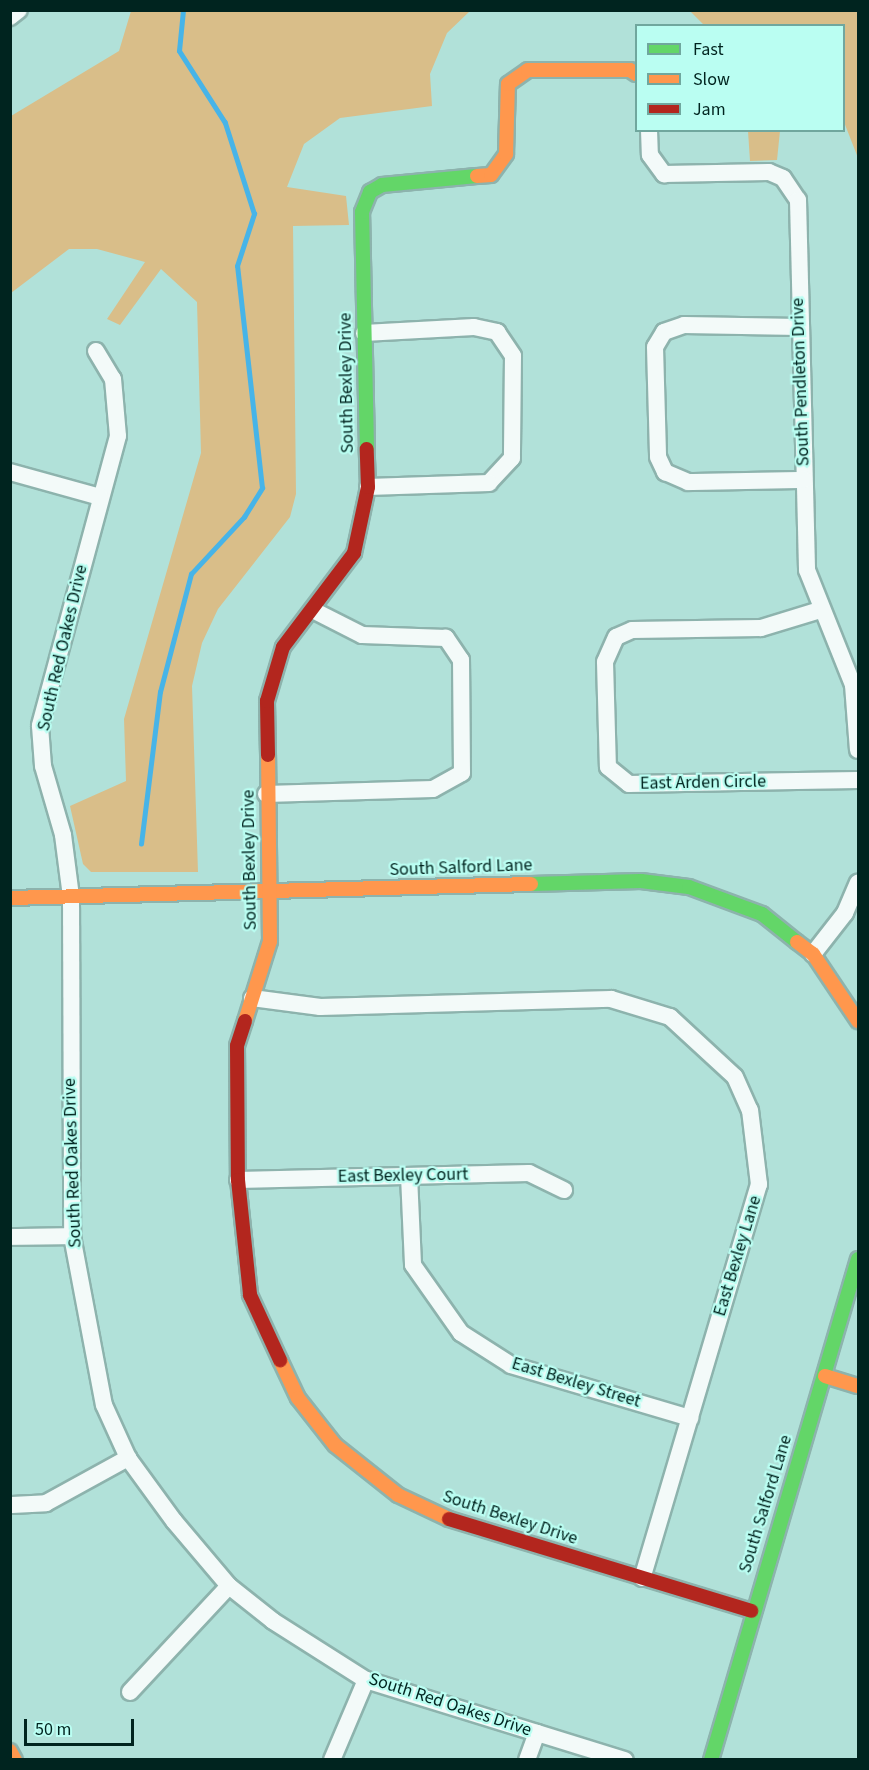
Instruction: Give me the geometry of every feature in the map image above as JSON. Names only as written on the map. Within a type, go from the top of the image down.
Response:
[{"type":"street","points":[[10,17],[19,10]]},
{"type":"street","name":"South Bexley Drive","points":[[635,73],[630,70],[528,70],[508,84],[506,154],[491,176],[382,185],[370,192],[362,212],[368,487],[354,554],[283,647],[271,683],[266,794],[270,941],[237,1046],[238,1180],[250,1295],[298,1398],[335,1446],[398,1496],[444,1518],[751,1611]]},
{"type":"street","name":"South Pendleton Drive","points":[[649,132],[650,155],[664,174],[769,172],[783,178],[798,200],[799,327],[807,570],[820,610],[853,685],[858,750]]},
{"type":"street","points":[[799,327],[684,325],[663,332],[655,347],[658,457],[665,472],[688,482],[804,480]]},
{"type":"street","points":[[364,333],[474,327],[497,332],[513,356],[512,458],[489,483],[368,487]]},
{"type":"street","name":"South Red Oakes Drive","points":[[96,351],[113,379],[118,435],[40,726],[43,766],[63,835],[71,897],[72,1236],[104,1405],[128,1458],[229,1586],[273,1621],[366,1680],[625,1760]]},
{"type":"street","points":[[10,472],[100,496]]},
{"type":"street","points":[[266,794],[433,789],[462,773],[461,660],[446,638],[362,635],[313,610]]},
{"type":"street","name":"East Arden Circle","points":[[820,610],[761,628],[632,630],[616,638],[605,662],[608,767],[629,784],[858,780]]},
{"type":"street","name":"South Salford Lane","points":[[10,898],[641,881],[726,897],[762,914],[813,954],[858,1021]]},
{"type":"street","points":[[813,954],[845,913],[858,883]]},
{"type":"street","name":"East Bexley Lane","points":[[252,998],[320,1006],[611,999],[670,1017],[706,1047],[735,1077],[750,1110],[759,1184],[642,1578]]},
{"type":"street","name":"East Bexley Court","points":[[238,1180],[529,1173],[564,1190]]},
{"type":"street","name":"East Bexley Street","points":[[409,1176],[413,1265],[461,1333],[511,1365],[690,1418]]},
{"type":"street","points":[[10,1237],[72,1236]]},
{"type":"street","name":"South Salford Lane","points":[[711,1760],[751,1611],[825,1376],[858,1259]]},
{"type":"street","points":[[825,1376],[858,1386]]},
{"type":"street","points":[[12,1505],[46,1503],[128,1458]]},
{"type":"street","points":[[130,1692],[229,1586]]},
{"type":"street","points":[[332,1760],[366,1680]]},
{"type":"street","points":[[527,1760],[537,1733]]},
{"type":"street","points":[[10,1751],[15,1760]]},
{"type":"shaded area","points":[[131,11],[470,11],[447,33],[430,74],[432,106],[340,118],[304,144],[287,187],[346,196],[349,225],[293,226],[296,494],[290,517],[218,609],[202,643],[192,686],[198,872],[91,872],[83,864],[70,806],[126,781],[124,719],[201,453],[197,302],[161,269],[120,325],[107,319],[145,262],[97,249],[69,249],[11,293],[11,116],[119,51]]},
{"type":"shaded area","points":[[690,11],[858,11],[858,158],[845,125],[845,24],[703,24]]},
{"type":"shaded area","points":[[748,132],[780,132],[777,160],[750,161]]},
{"type":"waterway","points":[[141,844],[160,692],[191,574],[244,517],[262,488],[237,266],[254,214],[225,123],[179,51],[183,10]]},
{"type":"traffic: fast","points":[[367,449],[362,212],[370,192],[382,185],[477,176]]},
{"type":"traffic: fast","points":[[531,884],[641,881],[689,887],[762,914],[797,942]]},
{"type":"traffic: fast","points":[[711,1760],[858,1259]]},
{"type":"traffic: slow","points":[[477,176],[491,175],[506,154],[508,84],[528,70],[630,70],[635,73]]},
{"type":"traffic: slow","points":[[245,1021],[270,941],[268,755]]},
{"type":"traffic: slow","points":[[10,898],[531,884]]},
{"type":"traffic: slow","points":[[797,942],[813,954],[858,1021]]},
{"type":"traffic: slow","points":[[280,1360],[298,1398],[335,1445],[398,1495],[449,1519]]},
{"type":"traffic: slow","points":[[825,1376],[858,1386]]},
{"type":"traffic: slow","points":[[10,1751],[15,1760]]},
{"type":"traffic: jam","points":[[268,755],[267,701],[283,647],[354,553],[368,487],[367,449]]},
{"type":"traffic: jam","points":[[245,1021],[237,1046],[238,1180],[250,1295],[280,1360]]},
{"type":"traffic: jam","points":[[449,1519],[751,1611]]}]
